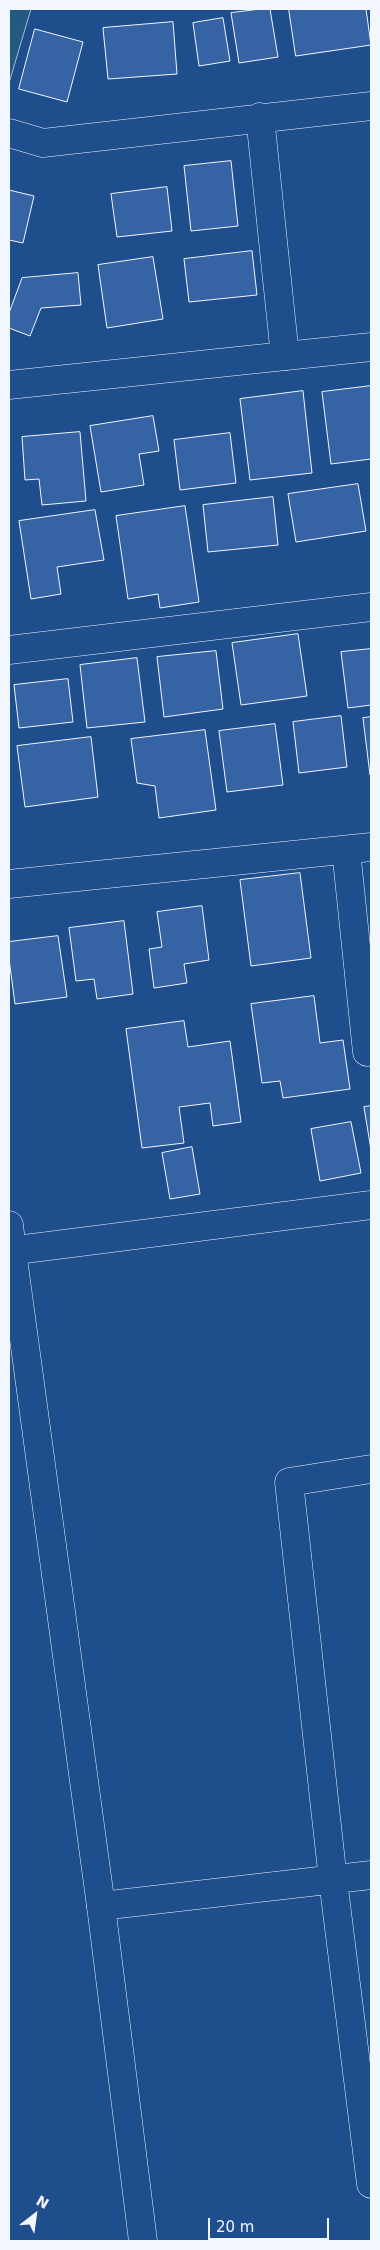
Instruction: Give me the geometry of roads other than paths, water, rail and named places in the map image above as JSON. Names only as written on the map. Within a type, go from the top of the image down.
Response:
[{"type":"street","points":[[9,133],[43,143],[260,117],[371,106]]},
{"type":"street","points":[[260,117],[286,356]]},
{"type":"street","points":[[9,385],[371,346]]},
{"type":"street","points":[[9,650],[371,607]]},
{"type":"street","points":[[9,884],[359,848],[367,1052],[371,1051]]},
{"type":"street","points":[[144,2241],[101,1906],[10,1242],[371,1205]]},
{"type":"street","points":[[371,1469],[289,1482],[333,1880],[371,2184]]},
{"type":"street","points":[[101,1906],[371,1875]]}]
